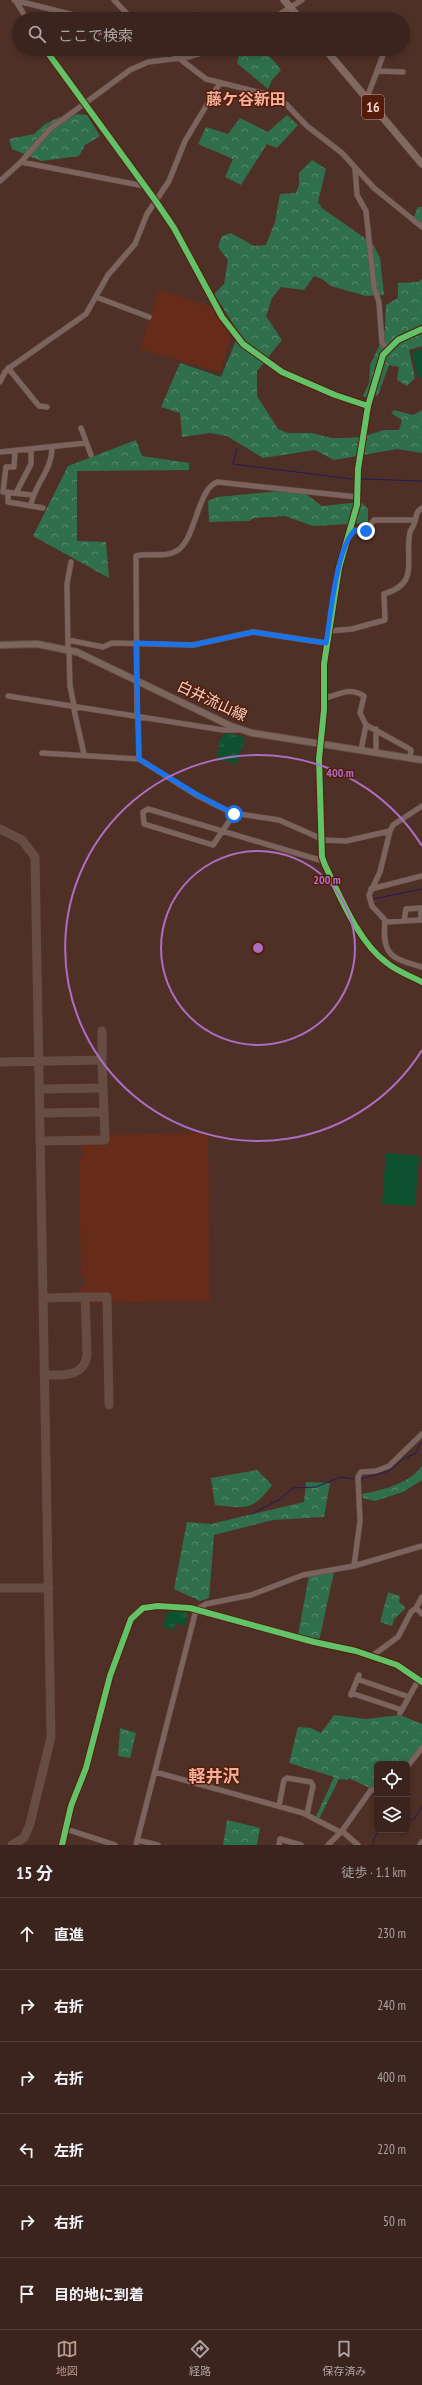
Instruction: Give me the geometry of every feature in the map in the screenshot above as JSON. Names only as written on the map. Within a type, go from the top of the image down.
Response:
[{"type":"highway","points":[[284,0],[297,12]]},
{"type":"highway","name":"16","points":[[331,56],[422,164]]},
{"type":"highway","name":"16","points":[[335,56],[422,159]]},
{"type":"main road","name":"白井流山線","points":[[0,645],[37,644],[68,649],[137,680],[240,730],[422,760]]},
{"type":"street","points":[[15,0],[23,12]]},
{"type":"street","points":[[15,0],[62,12]]},
{"type":"street","points":[[114,0],[125,12]]},
{"type":"street","points":[[280,12],[290,4],[302,0]]},
{"type":"street","points":[[50,56],[174,228],[222,317],[243,344],[282,372],[335,395],[368,406]]},
{"type":"street","points":[[178,56],[206,79],[266,94],[286,104],[307,126],[342,153],[374,188],[422,227]]},
{"type":"street","points":[[0,181],[21,162],[50,129],[125,73],[139,65],[157,60],[192,56]]},
{"type":"street","points":[[368,95],[383,56]]},
{"type":"street","points":[[378,71],[403,72]]},
{"type":"street","points":[[0,382],[8,368],[80,320],[108,274],[135,244],[155,200],[170,181],[185,141],[220,83]]},
{"type":"street","points":[[21,162],[144,186]]},
{"type":"street","points":[[355,168],[357,195],[366,211],[374,287],[380,307],[382,343],[388,349]]},
{"type":"street","points":[[96,296],[149,317]]},
{"type":"street","points":[[422,329],[398,340],[388,349],[380,363],[368,406],[358,465],[357,497],[339,568],[326,643],[324,698],[319,759],[323,861],[359,931],[369,947],[393,968],[422,982]]},
{"type":"street","points":[[8,368],[40,406],[47,407]]},
{"type":"street","points":[[81,428],[91,455]]},
{"type":"street","points":[[0,452],[86,443]]},
{"type":"street","points":[[31,506],[32,495],[52,457],[52,447]]},
{"type":"street","points":[[16,493],[31,464],[31,449]]},
{"type":"street","points":[[15,451],[14,466],[6,467],[3,492],[32,495]]},
{"type":"street","points":[[139,759],[136,643],[136,556],[170,554],[180,549],[211,486],[222,482],[334,496],[357,497]]},
{"type":"street","points":[[8,492],[8,502],[43,508]]},
{"type":"street","points":[[328,631],[352,629],[384,620],[384,594],[396,590],[405,582],[409,558],[410,533],[418,510],[422,508]]},
{"type":"street","points":[[347,537],[355,530],[364,534],[374,520],[415,520]]},
{"type":"street","points":[[71,562],[67,584],[70,686],[84,754]]},
{"type":"street","points":[[68,640],[103,647],[112,643],[193,645],[253,632],[326,643]]},
{"type":"street","points":[[324,698],[348,690],[364,696],[360,713],[366,725],[361,750]]},
{"type":"street","points":[[8,696],[74,705],[223,730],[240,730]]},
{"type":"street","points":[[366,725],[376,729],[411,750],[410,758]]},
{"type":"street","points":[[376,729],[376,753]]},
{"type":"street","points":[[42,753],[84,754],[139,759],[196,794],[234,814],[279,820],[322,839],[346,841],[390,831]]},
{"type":"street","points":[[422,806],[393,825],[390,831],[380,872],[369,895],[372,906],[385,922],[383,940],[393,957],[399,961],[422,967]]},
{"type":"street","points":[[234,814],[223,831],[213,845],[144,824],[143,812],[148,809],[223,831],[323,861]]},
{"type":"street","points":[[371,890],[422,876]]},
{"type":"street","points":[[385,922],[404,920]]},
{"type":"street","points":[[354,1566],[360,1521],[358,1476],[361,1472],[376,1471],[389,1466],[422,1434]]},
{"type":"street","points":[[158,1845],[136,1843],[196,1610],[206,1604],[251,1595],[303,1575],[354,1566],[422,1546]]},
{"type":"street","points":[[372,1656],[398,1637],[411,1612],[416,1608],[422,1596]]},
{"type":"street","points":[[62,1845],[71,1806],[86,1768],[106,1687],[131,1619],[138,1611],[146,1607],[169,1606],[196,1610],[372,1656],[398,1665],[420,1681],[401,1712],[351,1695],[358,1677],[409,1697]]},
{"type":"street","points":[[416,1608],[422,1614]]},
{"type":"street","points":[[410,1763],[422,1748]]},
{"type":"street","points":[[155,1772],[307,1814],[341,1832],[358,1845]]},
{"type":"street","points":[[279,1806],[284,1780],[287,1778],[311,1782],[313,1786],[307,1814]]},
{"type":"street","points":[[328,1845],[341,1832],[371,1790],[374,1790]]},
{"type":"street","points":[[66,1829],[115,1845]]},
{"type":"street","points":[[279,1845],[280,1839],[301,1845]]},
{"type":"shaded area","points":[[159,290],[211,307],[231,337],[220,372],[140,349]]},
{"type":"shaded area","points":[[208,1133],[210,1301],[79,1303],[78,1292],[85,1283],[85,1278],[81,1278],[79,1157],[84,1157],[81,1150],[81,1135]]},
{"type":"green space","points":[[238,56],[269,56],[281,70],[272,80],[268,89],[237,63]]},
{"type":"green space","points":[[76,114],[87,115],[100,136],[85,145],[79,156],[41,161],[12,149],[9,139],[34,134],[45,124],[60,117],[68,119]]},
{"type":"green space","points":[[287,115],[298,125],[277,148],[267,144],[241,185],[225,177],[233,159],[198,144],[206,127],[228,134],[240,118],[268,132]]},
{"type":"green space","points":[[312,160],[326,169],[318,202],[322,208],[373,244],[380,258],[384,295],[366,296],[331,286],[322,279],[314,276],[304,290],[281,287],[272,298],[266,316],[282,340],[257,371],[257,396],[278,429],[288,433],[312,433],[331,438],[362,437],[384,430],[399,430],[402,420],[391,413],[394,410],[413,415],[422,410],[422,453],[397,449],[334,460],[315,450],[263,458],[227,436],[210,433],[182,437],[180,413],[161,407],[180,363],[221,377],[239,333],[214,294],[224,284],[228,260],[218,247],[222,236],[231,233],[254,246],[266,245],[275,222],[280,194],[296,193],[299,185],[299,173]]},
{"type":"green space","points":[[418,207],[422,207],[422,224],[413,219]]},
{"type":"green space","points":[[422,279],[422,346],[409,350],[415,378],[407,386],[397,380],[399,367],[389,365],[378,395],[369,399],[363,396],[369,383],[370,365],[383,338],[382,333],[385,330],[386,305],[398,298],[398,283],[418,282]]},
{"type":"green space","points":[[422,349],[422,378],[418,377],[412,352]]},
{"type":"green space","points":[[136,440],[142,456],[189,463],[189,470],[77,471],[77,541],[106,542],[109,578],[33,536],[68,466]]},
{"type":"green space","points":[[299,489],[322,506],[361,502],[368,509],[368,523],[313,526],[285,516],[254,518],[249,521],[209,522],[208,501],[218,497]]},
{"type":"green space","points":[[226,733],[245,737],[237,764],[217,759],[220,739]]},
{"type":"green space","points":[[386,1153],[419,1156],[415,1206],[382,1204]]},
{"type":"green space","points":[[422,1466],[422,1480],[403,1492],[375,1501],[363,1498],[362,1494],[403,1482],[417,1472]]},
{"type":"green space","points":[[257,1470],[272,1485],[259,1500],[248,1506],[241,1507],[215,1505],[211,1478]]},
{"type":"green space","points":[[306,1482],[330,1483],[324,1517],[273,1520],[214,1535],[209,1598],[200,1601],[174,1589],[187,1522],[211,1524],[304,1502]]},
{"type":"green space","points":[[334,1572],[319,1641],[298,1635],[309,1576]]},
{"type":"green space","points":[[388,1592],[400,1596],[399,1602],[406,1608],[394,1619],[392,1626],[380,1622]]},
{"type":"green space","points":[[171,1610],[188,1613],[185,1626],[176,1623],[173,1630],[163,1627],[167,1612],[171,1613]]},
{"type":"green space","points":[[334,1715],[366,1719],[400,1715],[422,1724],[422,1746],[410,1761],[374,1761],[374,1788],[372,1789],[349,1778],[348,1780],[339,1779],[319,1819],[316,1817],[334,1777],[289,1763],[298,1727],[311,1728],[321,1733]]},
{"type":"green space","points":[[120,1728],[136,1733],[130,1758],[118,1756]]},
{"type":"green space","points":[[227,1820],[260,1828],[257,1845],[223,1845]]},
{"type":"waterway","points":[[237,449],[233,464],[352,479]]},
{"type":"waterway","points":[[362,479],[422,481]]},
{"type":"waterway","points":[[373,899],[422,889]]},
{"type":"waterway","points":[[361,1479],[389,1471],[403,1459],[416,1453],[419,1445],[422,1443]]},
{"type":"waterway","points":[[252,1514],[280,1499],[293,1488],[316,1487],[341,1477],[354,1479]]},
{"type":"waterway","points":[[410,1820],[414,1819],[422,1806]]},
{"type":"waterway","points":[[373,1845],[374,1838],[378,1833]]},
{"type":"taxiway","points":[[0,829],[22,840],[35,857],[51,1737],[30,1824],[24,1838],[12,1845]]},
{"type":"taxiway","points":[[102,1031],[102,1060]]},
{"type":"taxiway","points":[[0,1062],[102,1060],[105,1140],[40,1141]]},
{"type":"taxiway","points":[[40,1089],[103,1088]]},
{"type":"taxiway","points":[[40,1113],[104,1112]]},
{"type":"taxiway","points":[[85,1297],[107,1297],[109,1405]]},
{"type":"taxiway","points":[[43,1298],[85,1297],[87,1355],[81,1368],[71,1374],[44,1375]]},
{"type":"taxiway","points":[[0,1588],[49,1588]]},
{"type":"cycle path","points":[[50,56],[174,228],[222,317],[243,344],[282,372],[335,395],[368,406]]},
{"type":"cycle path","points":[[422,329],[398,340],[383,355],[368,406],[358,469],[357,505],[339,568],[324,664],[324,710],[319,759],[322,857],[325,865],[351,918],[367,943],[391,966],[422,982]]},
{"type":"cycle path","points":[[62,1845],[71,1806],[86,1768],[110,1676],[131,1619],[143,1608],[158,1606],[190,1608],[314,1642],[356,1651],[397,1665],[422,1682]]},
{"type":"district","name":"藤ケ谷新田","points":[[246,99]]},
{"type":"district","name":"軽井沢","points":[[214,1776]]},
{"type":"route","points":[[234,814],[187,789],[139,759],[136,643],[193,645],[253,632],[326,643],[336,583],[347,537],[355,530],[364,534],[366,531]]}]
